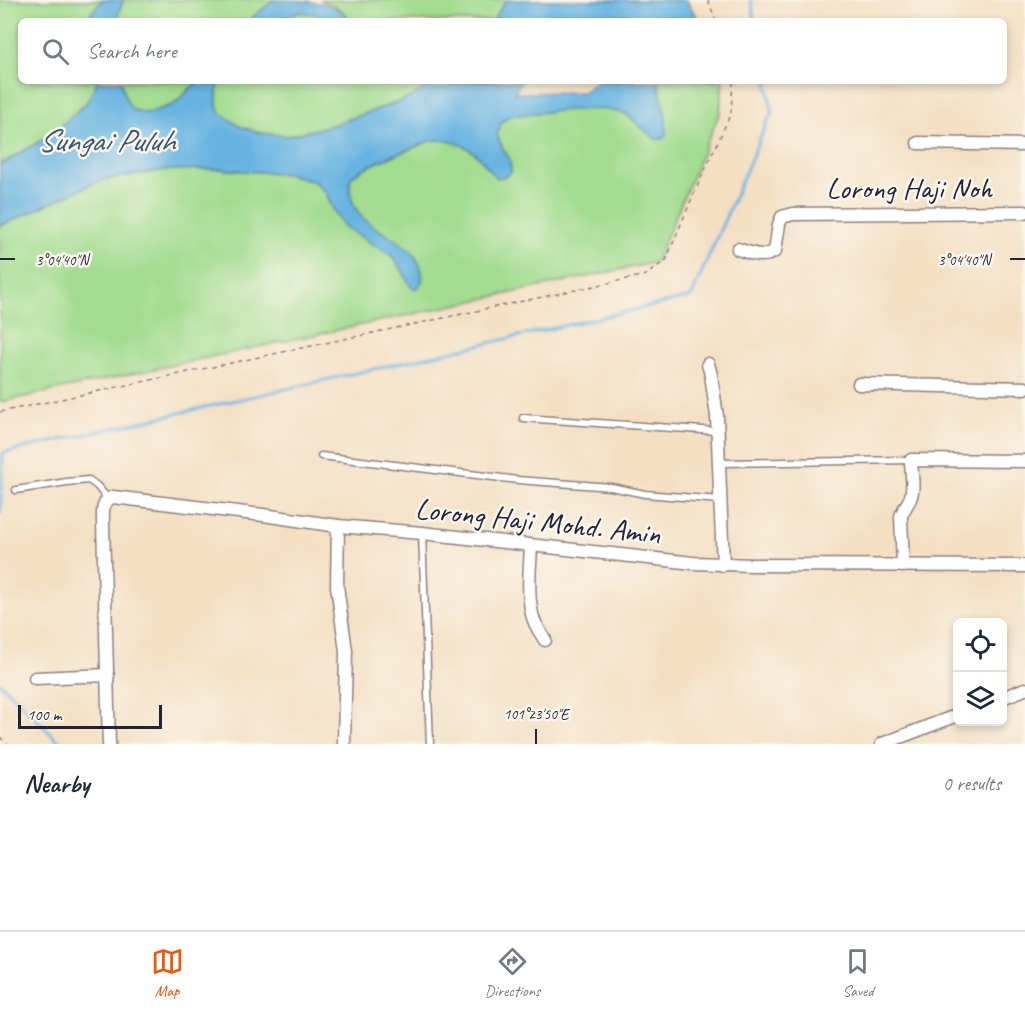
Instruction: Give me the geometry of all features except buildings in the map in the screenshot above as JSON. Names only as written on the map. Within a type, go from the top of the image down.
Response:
[{"type":"street","points":[[918,143],[1025,145]]},
{"type":"street","name":"Lorong Haji Noh","points":[[738,249],[758,255],[769,255],[775,251],[782,217],[793,214],[1025,212]]},
{"type":"street","points":[[708,364],[718,431],[723,565]]},
{"type":"street","points":[[859,384],[1025,387]]},
{"type":"street","points":[[903,566],[901,516],[911,498],[911,460],[1025,461]]},
{"type":"street","name":"Lorong Haji Mohd. Amin","points":[[108,499],[113,497],[338,526],[693,563],[1025,566]]},
{"type":"street","points":[[108,499],[104,505],[103,558],[109,744]]},
{"type":"street","points":[[338,526],[337,586],[346,651],[344,744]]},
{"type":"street","points":[[531,546],[529,585],[532,614],[545,640]]},
{"type":"street","points":[[35,678],[108,675]]},
{"type":"street","points":[[1007,696],[1025,689]]},
{"type":"street","points":[[882,744],[953,717]]},
{"type":"lane","points":[[524,418],[718,431]]},
{"type":"lane","points":[[321,456],[518,480],[610,487],[645,494],[720,500]]},
{"type":"lane","points":[[719,462],[911,460]]},
{"type":"lane","points":[[16,490],[89,480],[108,499]]},
{"type":"lane","points":[[422,533],[430,744]]},
{"type":"path","points":[[708,0],[715,18]]},
{"type":"path","points":[[0,412],[646,275],[666,260],[731,113],[733,84]]},
{"type":"path","points":[[0,737],[7,744]]},
{"type":"green space","points":[[0,0],[102,0],[91,13],[90,18],[18,18],[18,84],[96,84],[87,102],[52,134],[0,165]]},
{"type":"green space","points":[[124,0],[274,0],[252,18],[117,18]]},
{"type":"green space","points":[[320,0],[506,0],[495,18],[348,18],[333,5]]},
{"type":"green space","points":[[300,12],[312,13],[325,18],[283,18]]},
{"type":"green space","points":[[122,84],[195,84],[173,105],[148,113],[133,110],[126,100]]},
{"type":"green space","points":[[219,84],[430,84],[412,97],[333,125],[288,136],[260,133],[239,126],[222,114],[217,107]]},
{"type":"green space","points":[[658,84],[723,84],[720,112],[656,262],[0,402],[0,226],[101,180],[165,170],[218,169],[289,174],[315,182],[326,193],[335,213],[345,227],[392,256],[411,287],[394,239],[367,222],[355,207],[350,189],[351,177],[361,169],[430,141],[443,140],[468,148],[497,177],[505,176],[511,172],[510,160],[497,135],[501,123],[509,116],[564,110],[602,109],[625,113],[655,139]]},
{"type":"water","points":[[102,0],[124,0],[117,18],[90,18],[91,13]]},
{"type":"water","points":[[274,0],[305,1],[328,5],[337,9],[347,18],[327,18],[300,12],[283,18],[252,18]]},
{"type":"water","points":[[506,0],[686,0],[698,18],[586,15],[582,18],[495,18]]},
{"type":"water","name":"Sungai Puluh","points":[[96,84],[122,84],[126,100],[133,110],[148,113],[173,105],[195,84],[219,84],[217,107],[222,114],[239,126],[260,133],[288,136],[333,125],[412,97],[430,84],[520,84],[514,93],[583,92],[593,84],[659,84],[665,114],[666,135],[662,139],[655,139],[625,113],[602,109],[564,110],[509,116],[501,123],[497,135],[510,160],[511,172],[506,176],[497,178],[473,152],[462,145],[443,140],[430,141],[364,168],[351,178],[349,185],[354,205],[363,219],[409,249],[413,254],[422,270],[422,281],[415,289],[411,287],[392,256],[345,227],[335,213],[326,193],[315,182],[289,174],[218,169],[165,170],[101,180],[0,226],[0,165],[52,134],[87,102]]},
{"type":"waterway","points":[[751,0],[754,18]]},
{"type":"waterway","points":[[0,514],[3,453],[691,297],[772,111],[768,84]]},
{"type":"waterway","points":[[0,683],[61,744]]}]
